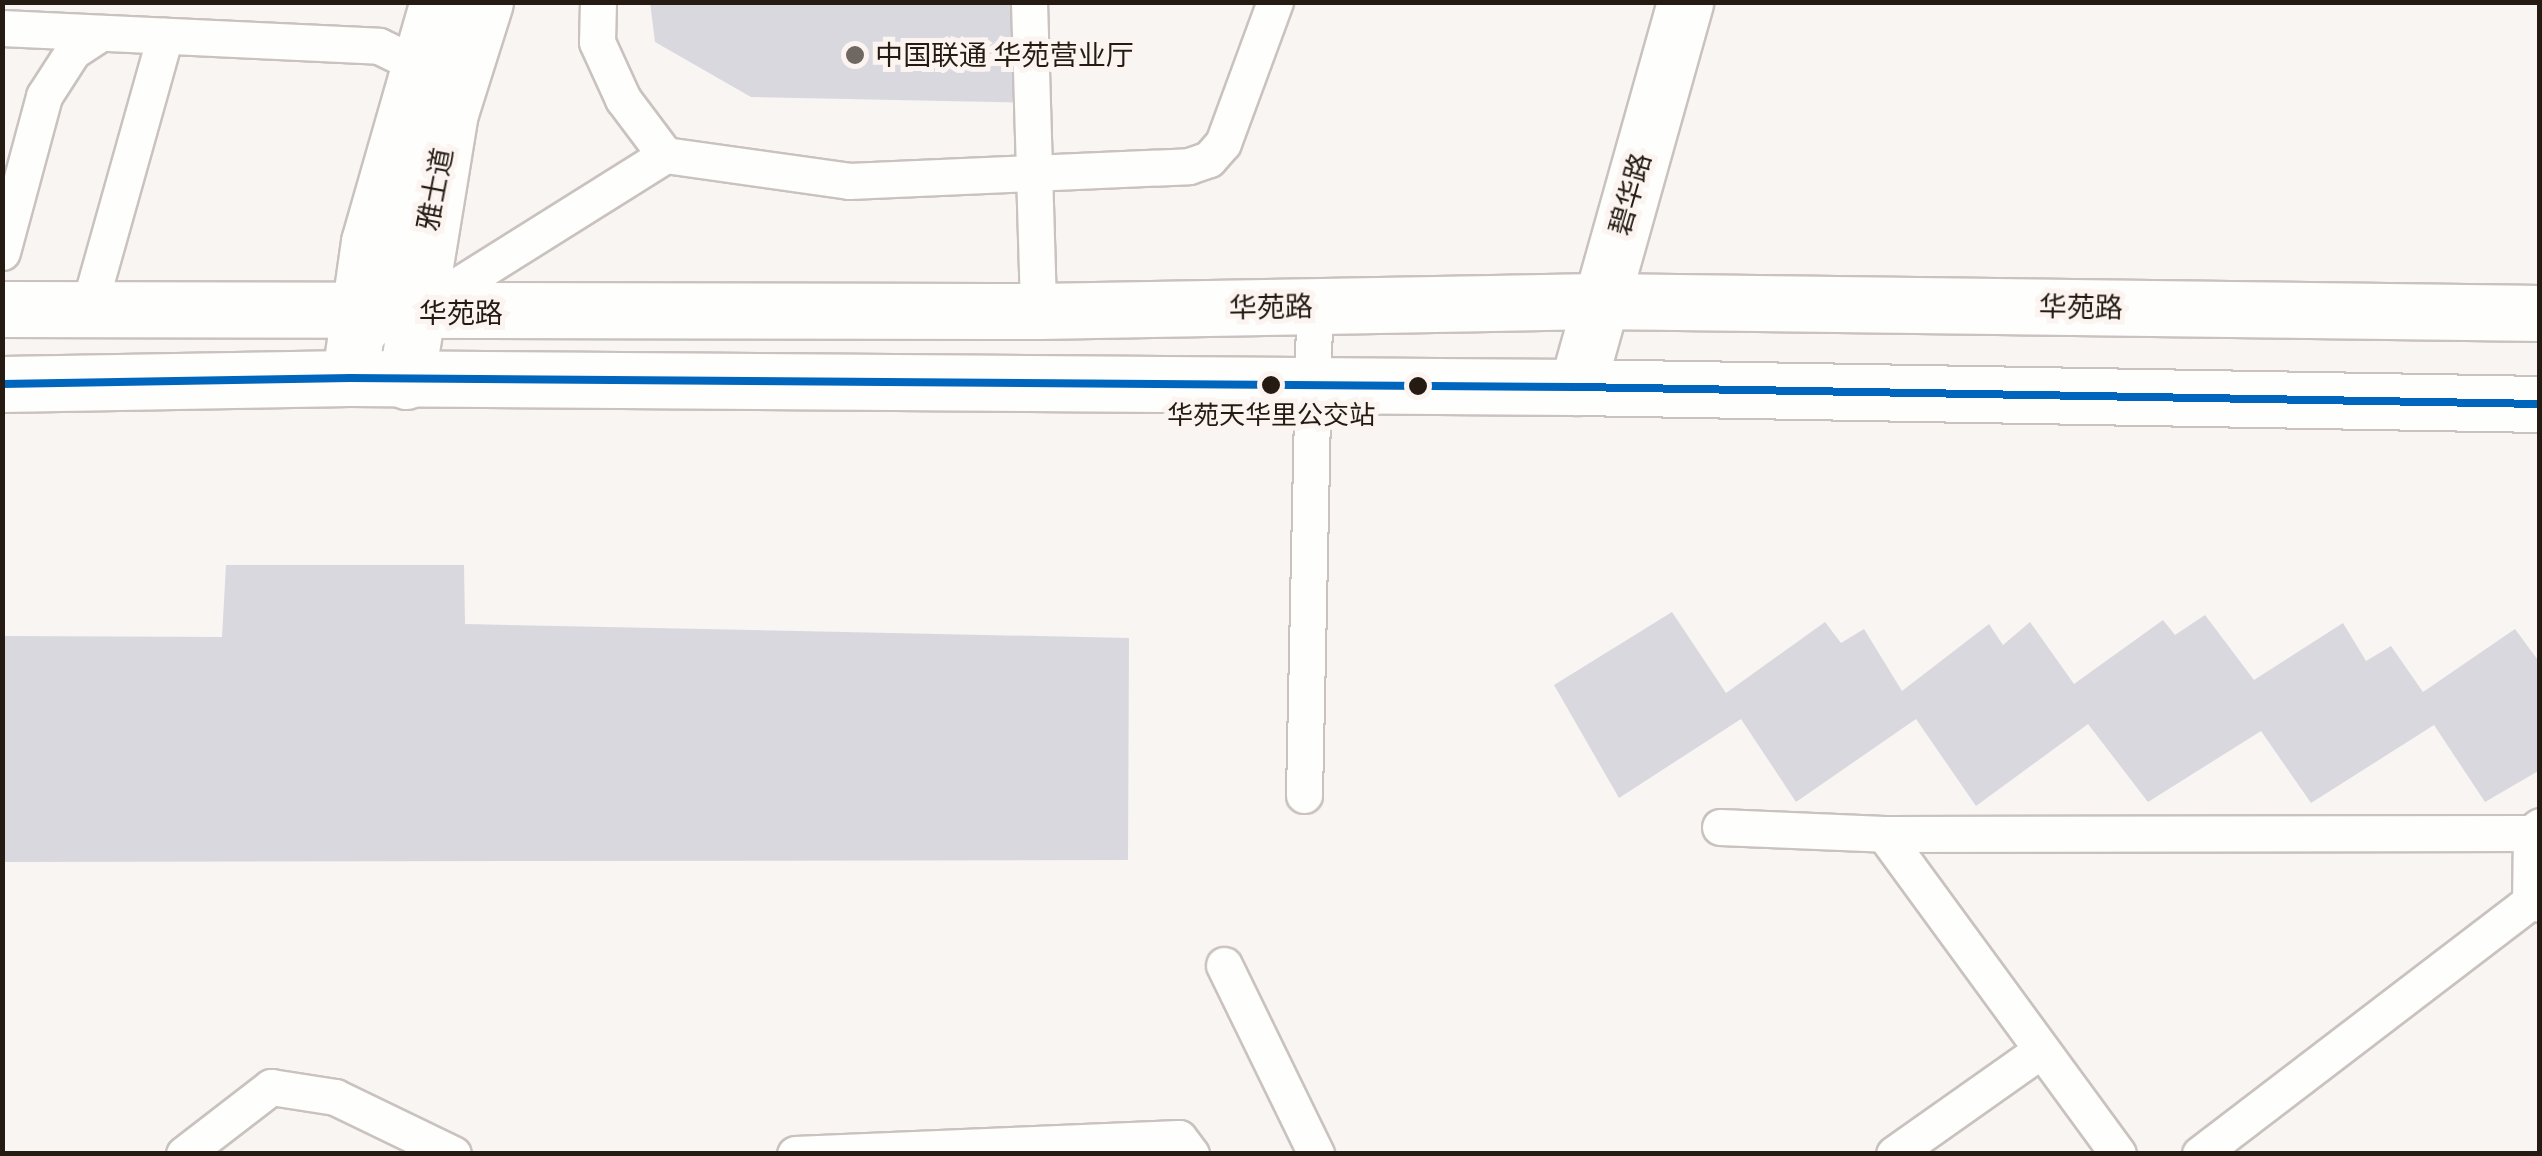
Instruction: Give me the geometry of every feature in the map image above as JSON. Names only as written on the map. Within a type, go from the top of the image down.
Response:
[{"type":"main road","name":"碧华路","points":[[1576,387],[1597,301],[1685,2]]},
{"type":"main road","name":"雅士道","points":[[453,6],[416,77],[401,222],[371,330],[406,381],[1314,386]]},
{"type":"main road","points":[[239,311],[281,303],[320,285],[356,252],[401,222]]},
{"type":"main road","name":"华苑路","points":[[2,309],[239,311],[371,330],[1038,311],[1597,301],[2540,313]]},
{"type":"main road","name":"华苑路","points":[[2,384],[234,380],[371,330]]},
{"type":"main road","points":[[1314,386],[2540,404]]},
{"type":"lane","points":[[598,2],[597,42],[623,99],[665,155]]},
{"type":"lane","points":[[1029,2],[1038,311]]},
{"type":"lane","points":[[371,330],[665,155],[848,181],[1034,173],[1209,159],[1222,143],[1275,2]]},
{"type":"lane","points":[[2,28],[165,36],[416,77],[403,39],[453,6]]},
{"type":"lane","points":[[2,252],[44,96],[73,50],[99,34]]},
{"type":"lane","points":[[88,310],[165,36]]},
{"type":"lane","points":[[1304,795],[1314,306]]},
{"type":"lane","points":[[1720,827],[1884,834],[2535,829],[2535,903],[2200,1154]]},
{"type":"lane","points":[[1884,834],[2118,1154]]},
{"type":"lane","points":[[1224,965],[1316,1154]]},
{"type":"lane","points":[[1894,1154],[2040,1051]]},
{"type":"lane","points":[[184,1154],[271,1087],[334,1097],[454,1154]]},
{"type":"lane","points":[[794,1154],[1179,1138],[1191,1154]]},
{"type":"building","name":"中国联通 华苑营业厅","points":[[650,2],[1035,2],[1037,103],[751,97],[655,42]]},
{"type":"building","points":[[226,565],[464,565],[465,624],[1129,638],[1128,860],[2,862],[2,636],[222,637]]},
{"type":"building","points":[[1672,612],[1726,693],[1825,622],[1841,643],[1864,629],[1902,691],[1989,624],[2003,645],[2030,622],[2074,684],[2163,620],[2175,635],[2205,615],[2254,680],[2343,623],[2366,661],[2391,646],[2423,692],[2515,629],[2540,663],[2540,770],[2485,802],[2434,725],[2311,803],[2261,731],[2148,802],[2088,724],[1976,806],[1916,719],[1796,802],[1741,719],[1619,798],[1554,685]]},
{"type":"transit line","points":[[2,384],[350,378],[1577,387],[2540,404]]},
{"type":"place","name":"中国联通 华苑营业厅","points":[[855,55]]},
{"type":"place","name":"华苑天华里公交站","points":[[1271,385]]}]
